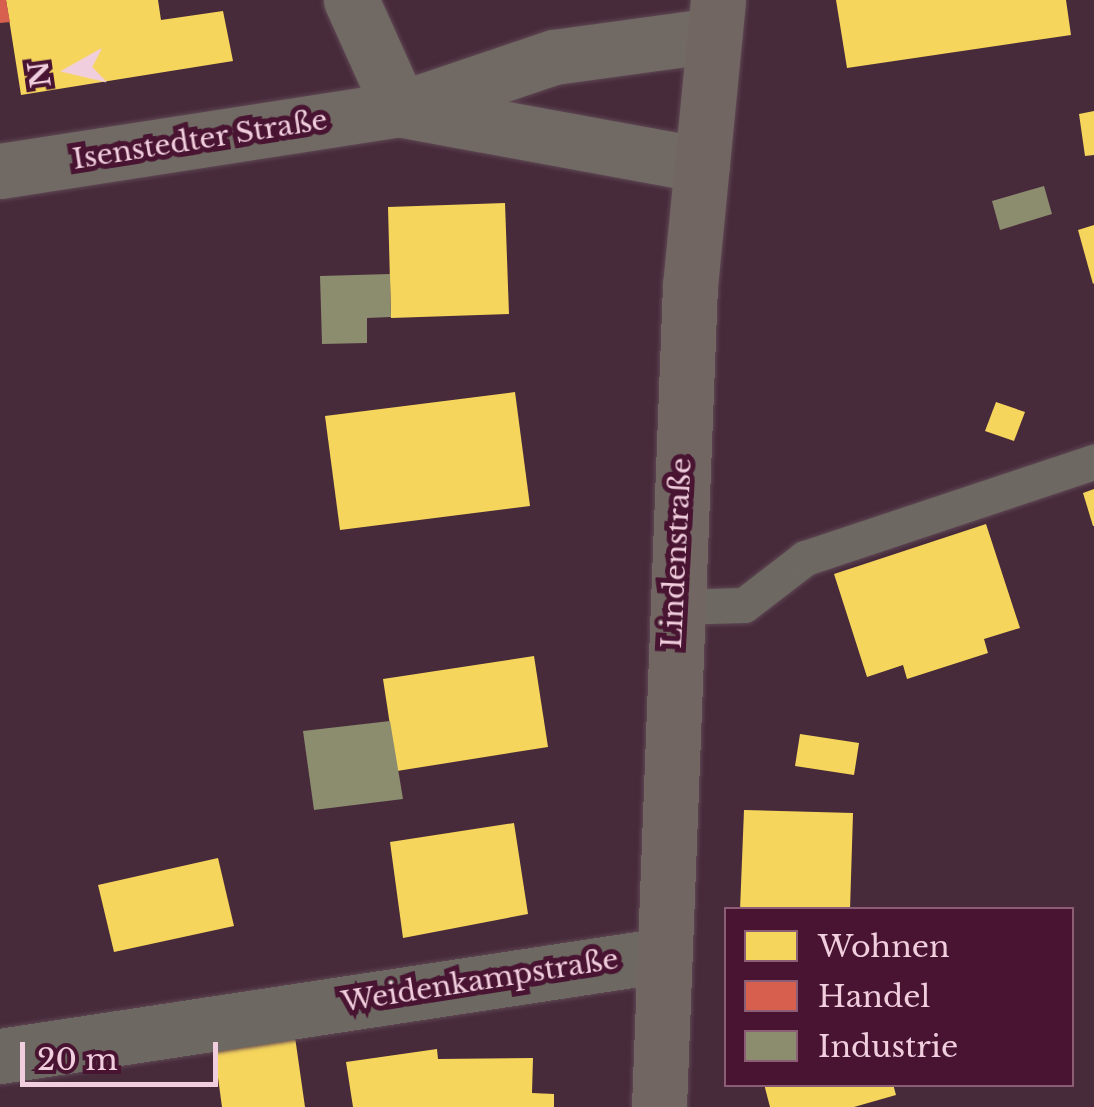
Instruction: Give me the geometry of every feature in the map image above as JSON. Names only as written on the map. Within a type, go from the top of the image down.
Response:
[{"type":"main road","points":[[352,0],[400,109]]},
{"type":"main road","name":"Isenstedter Straße","points":[[0,170],[400,109],[554,57],[716,18]]},
{"type":"main road","name":"Lindenstraße","points":[[660,1107],[674,607],[702,164],[716,18]]},
{"type":"main road","name":"Isenstedter Straße","points":[[400,109],[702,164]]},
{"type":"street","name":"Weidenkampstraße","points":[[0,1056],[664,955]]},
{"type":"lane","points":[[674,607],[744,604],[805,558],[1094,462]]},
{"type":"building: Wohnen","points":[[6,0],[158,0],[161,20],[223,11],[233,61],[21,95]]},
{"type":"building: Wohnen","points":[[836,0],[1066,0],[1071,35],[847,68]]},
{"type":"building: Wohnen","points":[[1094,111],[1094,155],[1085,156],[1079,114]]},
{"type":"building: Wohnen","points":[[505,203],[509,314],[391,318],[388,207]]},
{"type":"building: Wohnen","points":[[1094,225],[1094,283],[1093,284],[1078,230]]},
{"type":"building: Wohnen","points":[[515,392],[530,506],[340,530],[325,416]]},
{"type":"building: Wohnen","points":[[996,402],[1025,412],[1014,441],[985,431]]},
{"type":"building: Wohnen","points":[[1094,489],[1094,526],[1093,526],[1083,493]]},
{"type":"building: Wohnen","points":[[986,524],[1020,628],[984,639],[988,653],[907,679],[903,665],[867,677],[834,574]]},
{"type":"building: Wohnen","points":[[534,656],[548,747],[397,771],[383,679]]},
{"type":"building: Wohnen","points":[[800,734],[859,743],[854,775],[795,766]]},
{"type":"building: Wohnen","points":[[744,810],[853,813],[850,907],[740,907]]},
{"type":"building: Wohnen","points":[[514,823],[528,914],[403,938],[390,842]]},
{"type":"building: Wohnen","points":[[218,858],[234,926],[114,952],[98,885]]},
{"type":"building: Wohnen","points":[[295,1037],[305,1107],[222,1107],[214,1048]]},
{"type":"building: Wohnen","points":[[437,1049],[438,1059],[533,1058],[532,1093],[554,1094],[554,1107],[353,1107],[346,1062]]},
{"type":"building: Wohnen","points":[[765,1087],[894,1087],[896,1095],[854,1107],[770,1107]]},
{"type":"building: Handel","points":[[0,0],[6,0],[10,22],[0,23]]},
{"type":"building: Industrie","points":[[1044,186],[1052,214],[1000,230],[992,201]]},
{"type":"building: Industrie","points":[[390,274],[391,317],[367,318],[367,343],[322,344],[320,276]]},
{"type":"building: Industrie","points":[[390,721],[403,799],[314,810],[303,731]]}]
